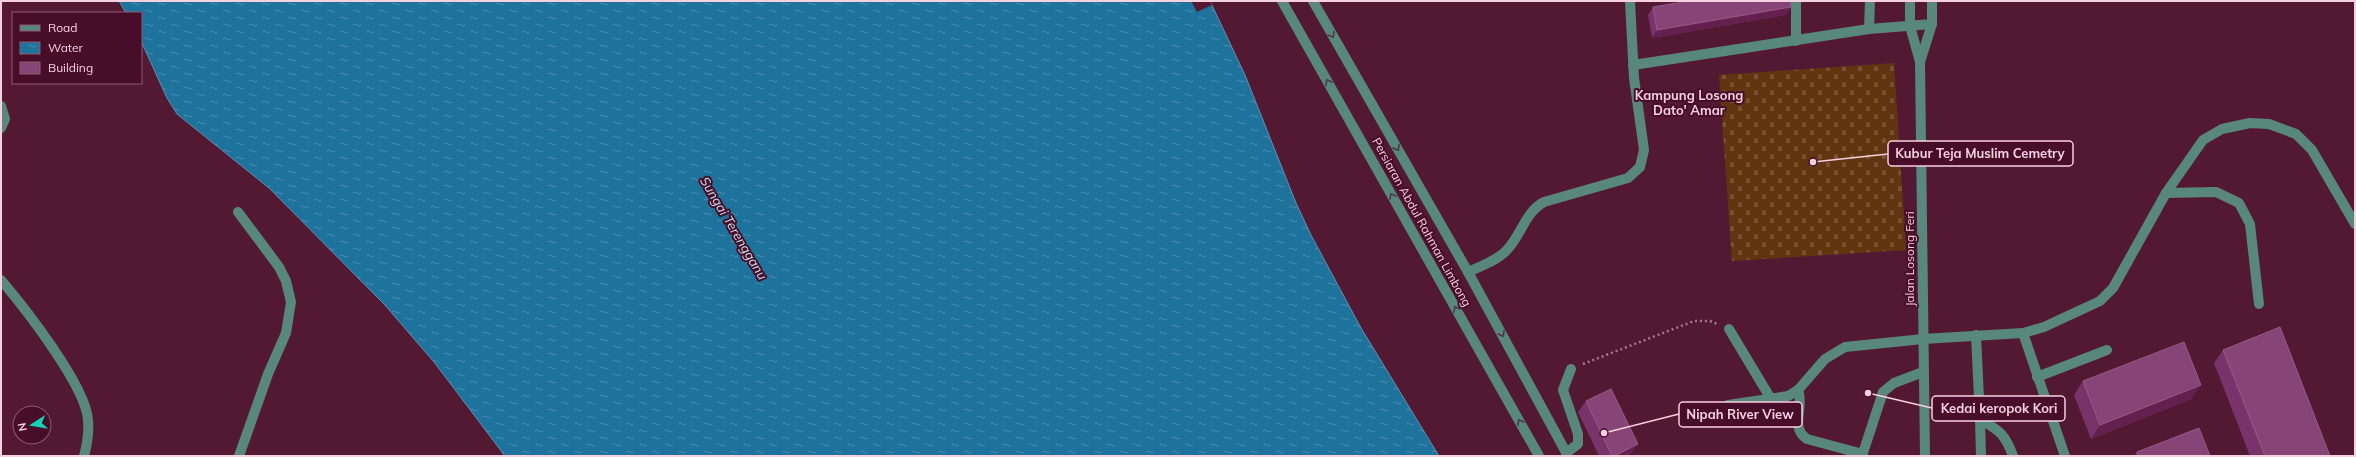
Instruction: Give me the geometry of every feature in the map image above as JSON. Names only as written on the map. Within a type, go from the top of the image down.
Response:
[{"type":"street","name":"Persiaran Abdul Rahman Limbong","points":[[1282,1],[1539,456]]},
{"type":"street","name":"Persiaran Abdul Rahman Limbong","points":[[1313,1],[1468,272],[1567,454]]},
{"type":"street","points":[[1468,272],[1498,258],[1508,250],[1535,207],[1544,202],[1628,178],[1640,167],[1644,150],[1633,65],[1630,1]]},
{"type":"street","points":[[1796,1],[1796,41]]},
{"type":"street","points":[[1869,29],[1870,1]]},
{"type":"street","name":"Jalan Losong Feri","points":[[1910,1],[1910,26],[1920,62],[1925,456]]},
{"type":"street","name":"Jalan Losong Feri","points":[[1920,62],[1932,24],[1932,1]]},
{"type":"street","points":[[1633,65],[1869,29],[1932,24]]},
{"type":"street","points":[[1,106],[5,118],[1,128]]},
{"type":"street","points":[[1728,405],[1788,396],[1798,390],[1825,359],[1845,347],[1923,339],[2023,332],[2044,327],[2100,301],[2113,288],[2166,193],[2203,140],[2222,129],[2250,123],[2269,124],[2296,134],[2312,150],[2355,224]]},
{"type":"street","points":[[2166,193],[2216,192],[2238,204],[2250,224],[2259,304]]},
{"type":"street","points":[[238,212],[279,267],[286,281],[291,302],[286,333],[268,374],[239,456]]},
{"type":"street","points":[[1,280],[24,308],[66,369],[85,406],[88,419],[84,456]]},
{"type":"street","points":[[1729,329],[1771,399]]},
{"type":"street","points":[[2023,332],[2065,456]]},
{"type":"street","points":[[1976,335],[1981,456]]},
{"type":"street","points":[[2037,377],[2107,350]]},
{"type":"street","points":[[1567,454],[1578,444],[1578,434],[1563,390],[1571,369]]},
{"type":"street","points":[[1798,390],[1802,400],[1798,429],[1801,435],[1807,439],[1862,455],[1883,392],[1894,383],[1923,372]]},
{"type":"street","points":[[1980,419],[2000,431],[2008,441],[2013,456]]},
{"type":"path","points":[[1571,369],[1694,321],[1710,321],[1729,329]]},
{"type":"green space","points":[[1894,63],[1906,250],[1732,261],[1719,75]]},
{"type":"water","name":"Sungai Terengganu","points":[[119,1],[1210,1],[1245,75],[1296,203],[1311,235],[1361,328],[1439,456],[505,456],[434,362],[384,304],[269,188],[177,114],[167,98],[142,43],[142,12],[125,12]]},
{"type":"pier","points":[[1191,1],[1210,1],[1212,5],[1197,12]]},
{"type":"building","points":[[1689,1],[1790,1],[1791,7],[1657,30],[1653,7]]},
{"type":"building","points":[[2280,327],[2330,456],[2265,456],[2223,350]]},
{"type":"building","points":[[2184,342],[2201,385],[2100,425],[2083,381]]},
{"type":"building","points":[[1611,389],[1638,444],[1614,456],[1612,456],[1586,401]]},
{"type":"building","points":[[2199,428],[2210,456],[2138,456],[2137,452]]},
{"type":"place","name":"Kubur Teja Muslim Cemetry","points":[[1813,162]]},
{"type":"place","name":"Kedai keropok Kori","points":[[1868,393]]},
{"type":"place","name":"Nipah River View","points":[[1604,433]]},
{"type":"district","name":"Kampung Losong Dato' Amar","points":[[1689,102]]}]
